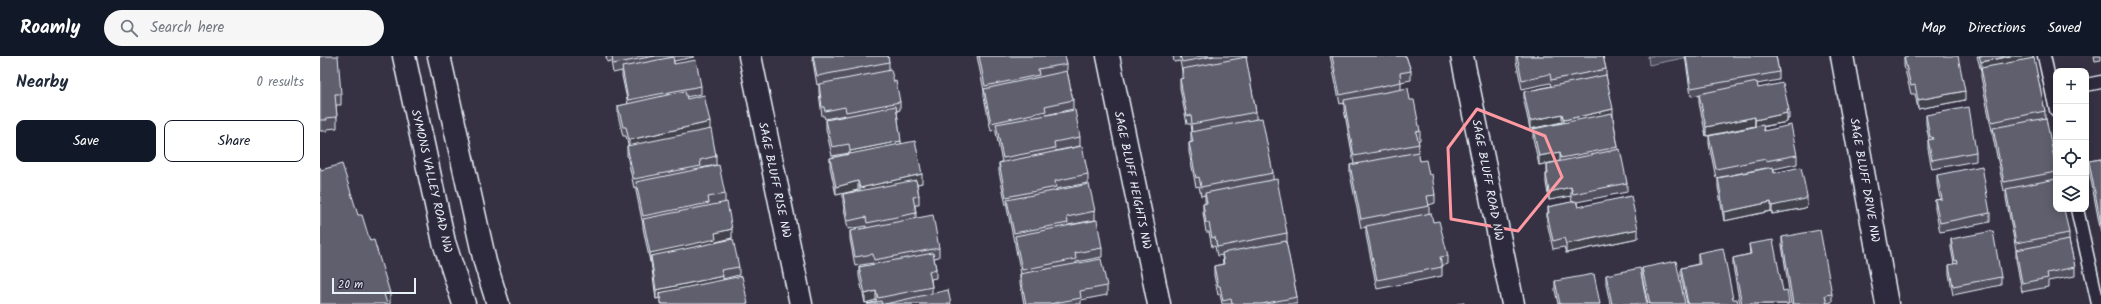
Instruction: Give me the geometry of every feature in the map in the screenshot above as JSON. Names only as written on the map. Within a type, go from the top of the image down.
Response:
[{"type":"street","name":"SYMONS VALLEY ROAD NW","points":[[404,56],[444,242],[464,304]]},
{"type":"street","points":[[439,56],[485,262],[498,304]]},
{"type":"street","name":"SAGE BLUFF RISE NW","points":[[750,56],[801,304]]},
{"type":"street","name":"SAGE BLUFF HEIGHTS NW","points":[[1108,56],[1159,304]]},
{"type":"street","name":"SAGE BLUFF ROAD NW","points":[[1462,56],[1513,304]]},
{"type":"street","name":"SAGE BLUFF DRIVE NW","points":[[1842,56],[1887,304]]},
{"type":"lane","points":[[2044,56],[2053,88]]},
{"type":"lane","points":[[2089,84],[2101,82]]},
{"type":"lane","points":[[2078,212],[2098,304]]},
{"type":"highlighted area","points":[[1477,109],[1545,136],[1562,177],[1518,231],[1451,219],[1448,148]]},
{"type":"shaded area","points":[[1648,56],[1693,56],[1649,65]]},
{"type":"building","points":[[320,56],[338,56],[341,94],[335,94],[337,117],[326,118],[327,120],[320,120]]},
{"type":"building","points":[[612,56],[655,56],[613,64]]},
{"type":"building","points":[[813,56],[888,56],[889,62],[817,76]]},
{"type":"building","points":[[979,56],[1065,56],[1067,64],[1038,69],[1039,75],[985,86]]},
{"type":"building","points":[[1180,56],[1214,56],[1182,62]]},
{"type":"building","points":[[1332,56],[1406,56],[1411,71],[1400,73],[1401,82],[1340,95]]},
{"type":"building","points":[[1517,56],[1603,56],[1606,69],[1551,80],[1550,74],[1522,80]]},
{"type":"building","points":[[1686,56],[1776,56],[1779,72],[1691,88]]},
{"type":"building","points":[[1958,56],[1965,91],[1918,100],[1915,85],[1911,86],[1904,57]]},
{"type":"building","points":[[1979,56],[2010,56],[1981,62]]},
{"type":"building","points":[[673,57],[674,64],[696,60],[701,86],[628,100],[622,67]]},
{"type":"building","points":[[1246,57],[1256,112],[1192,124],[1191,115],[1187,116],[1180,79],[1184,78],[1182,69]]},
{"type":"building","points":[[2034,58],[2045,111],[1992,122],[1981,68]]},
{"type":"building","points":[[891,70],[894,82],[896,81],[900,102],[846,112],[845,107],[825,111],[824,107],[822,107],[819,84]]},
{"type":"building","points":[[1067,71],[1073,100],[1045,106],[1046,111],[991,123],[984,89]]},
{"type":"building","points":[[1606,75],[1613,109],[1564,120],[1562,114],[1530,121],[1524,92]]},
{"type":"building","points":[[1757,82],[1758,88],[1783,83],[1789,110],[1786,110],[1787,113],[1755,120],[1755,117],[1706,127],[1699,94]]},
{"type":"building","points":[[1408,88],[1410,100],[1414,100],[1420,131],[1416,132],[1419,144],[1354,156],[1344,100]]},
{"type":"building","points":[[685,91],[687,99],[704,95],[710,122],[629,140],[626,127],[623,127],[618,106]]},
{"type":"building","points":[[896,106],[901,141],[850,151],[849,144],[832,147],[826,120]]},
{"type":"building","points":[[1969,107],[1976,152],[1932,160],[1928,140],[1933,139],[1930,137],[1926,115]]},
{"type":"building","points":[[1075,110],[1080,137],[1054,142],[1055,148],[1003,158],[996,124]]},
{"type":"building","points":[[1612,113],[1618,147],[1561,158],[1560,152],[1539,156],[1533,129]]},
{"type":"building","points":[[1262,118],[1273,173],[1201,187],[1199,177],[1196,178],[1189,143],[1193,142],[1191,132]]},
{"type":"building","points":[[2046,118],[2053,153],[2053,173],[2004,182],[1993,128]]},
{"type":"building","points":[[1763,125],[1764,131],[1791,125],[1797,155],[1766,161],[1766,159],[1716,169],[1709,136]]},
{"type":"building","points":[[711,129],[716,156],[700,160],[701,166],[634,179],[627,146]]},
{"type":"building","points":[[915,141],[922,174],[860,188],[858,181],[836,187],[830,158]]},
{"type":"building","points":[[1082,146],[1088,174],[1055,181],[1056,187],[1006,197],[999,163]]},
{"type":"building","points":[[1620,149],[1627,183],[1573,194],[1571,187],[1549,192],[1546,174],[1548,174],[1547,164]]},
{"type":"building","points":[[1418,152],[1420,161],[1426,160],[1429,175],[1432,174],[1435,195],[1427,196],[1429,206],[1361,219],[1350,165]]},
{"type":"building","points":[[2101,159],[2101,224],[2089,161]]},
{"type":"building","points":[[342,164],[358,215],[362,215],[370,241],[374,240],[390,293],[384,294],[387,304],[320,304],[320,167],[321,170]]},
{"type":"building","points":[[719,165],[725,194],[708,197],[709,203],[643,216],[636,182]]},
{"type":"building","points":[[1982,166],[1990,213],[1940,223],[1935,200],[1942,199],[1937,175]]},
{"type":"building","points":[[1773,167],[1774,173],[1801,167],[1807,196],[1805,199],[1772,206],[1771,202],[1724,212],[1718,178]]},
{"type":"building","points":[[1277,179],[1287,233],[1217,247],[1215,237],[1212,238],[1209,223],[1206,223],[1203,204],[1207,203],[1205,193]]},
{"type":"building","points":[[916,180],[919,196],[913,197],[916,213],[867,223],[866,217],[848,221],[843,194]]},
{"type":"building","points":[[2053,180],[2053,212],[2065,212],[2069,233],[2016,243],[2006,189]]},
{"type":"building","points":[[1089,184],[1095,211],[1067,217],[1068,223],[1014,233],[1007,200]]},
{"type":"building","points":[[1631,196],[1638,229],[1566,244],[1564,238],[1553,241],[1547,213],[1549,213],[1548,207],[1576,201],[1578,207]]},
{"type":"building","points":[[727,202],[732,229],[715,233],[716,239],[650,253],[643,219]]},
{"type":"building","points":[[1431,213],[1433,222],[1439,221],[1448,256],[1440,257],[1442,267],[1377,280],[1366,226]]},
{"type":"building","points":[[933,215],[939,248],[874,260],[873,254],[855,257],[850,231]]},
{"type":"building","points":[[1097,220],[1102,248],[1075,253],[1076,259],[1022,270],[1015,236]]},
{"type":"building","points":[[1820,230],[1832,294],[1825,295],[1827,304],[1793,304],[1782,237]]},
{"type":"building","points":[[1993,231],[2001,277],[1953,286],[1949,265],[1958,263],[1957,260],[1955,261],[1951,239]]},
{"type":"building","points":[[733,239],[739,267],[721,270],[723,276],[656,290],[651,256]]},
{"type":"building","points":[[1773,240],[1783,291],[1787,290],[1789,304],[1742,304],[1733,258],[1751,254],[1749,244]]},
{"type":"building","points":[[2069,240],[2075,267],[2047,273],[2048,278],[2022,283],[2016,250]]},
{"type":"building","points":[[1286,241],[1297,297],[1262,304],[1232,304],[1231,299],[1223,301],[1214,266],[1224,264],[1222,253]]},
{"type":"building","points":[[1723,248],[1733,299],[1737,299],[1738,304],[1688,304],[1681,268],[1700,264],[1698,253]]},
{"type":"building","points":[[933,253],[936,269],[929,271],[932,287],[878,298],[876,291],[865,294],[859,267]]},
{"type":"building","points":[[1101,259],[1107,286],[1080,291],[1081,298],[1049,304],[1026,304],[1020,274]]},
{"type":"building","points":[[1676,261],[1685,304],[1650,304],[1642,268]]},
{"type":"building","points":[[1640,268],[1647,304],[1612,304],[1606,275]]},
{"type":"building","points":[[1594,274],[1600,304],[1560,304],[1555,281]]},
{"type":"building","points":[[742,276],[748,304],[662,304],[659,293]]},
{"type":"building","points":[[948,290],[951,304],[885,304]]},
{"type":"building","points":[[881,301],[882,304],[867,304]]}]
